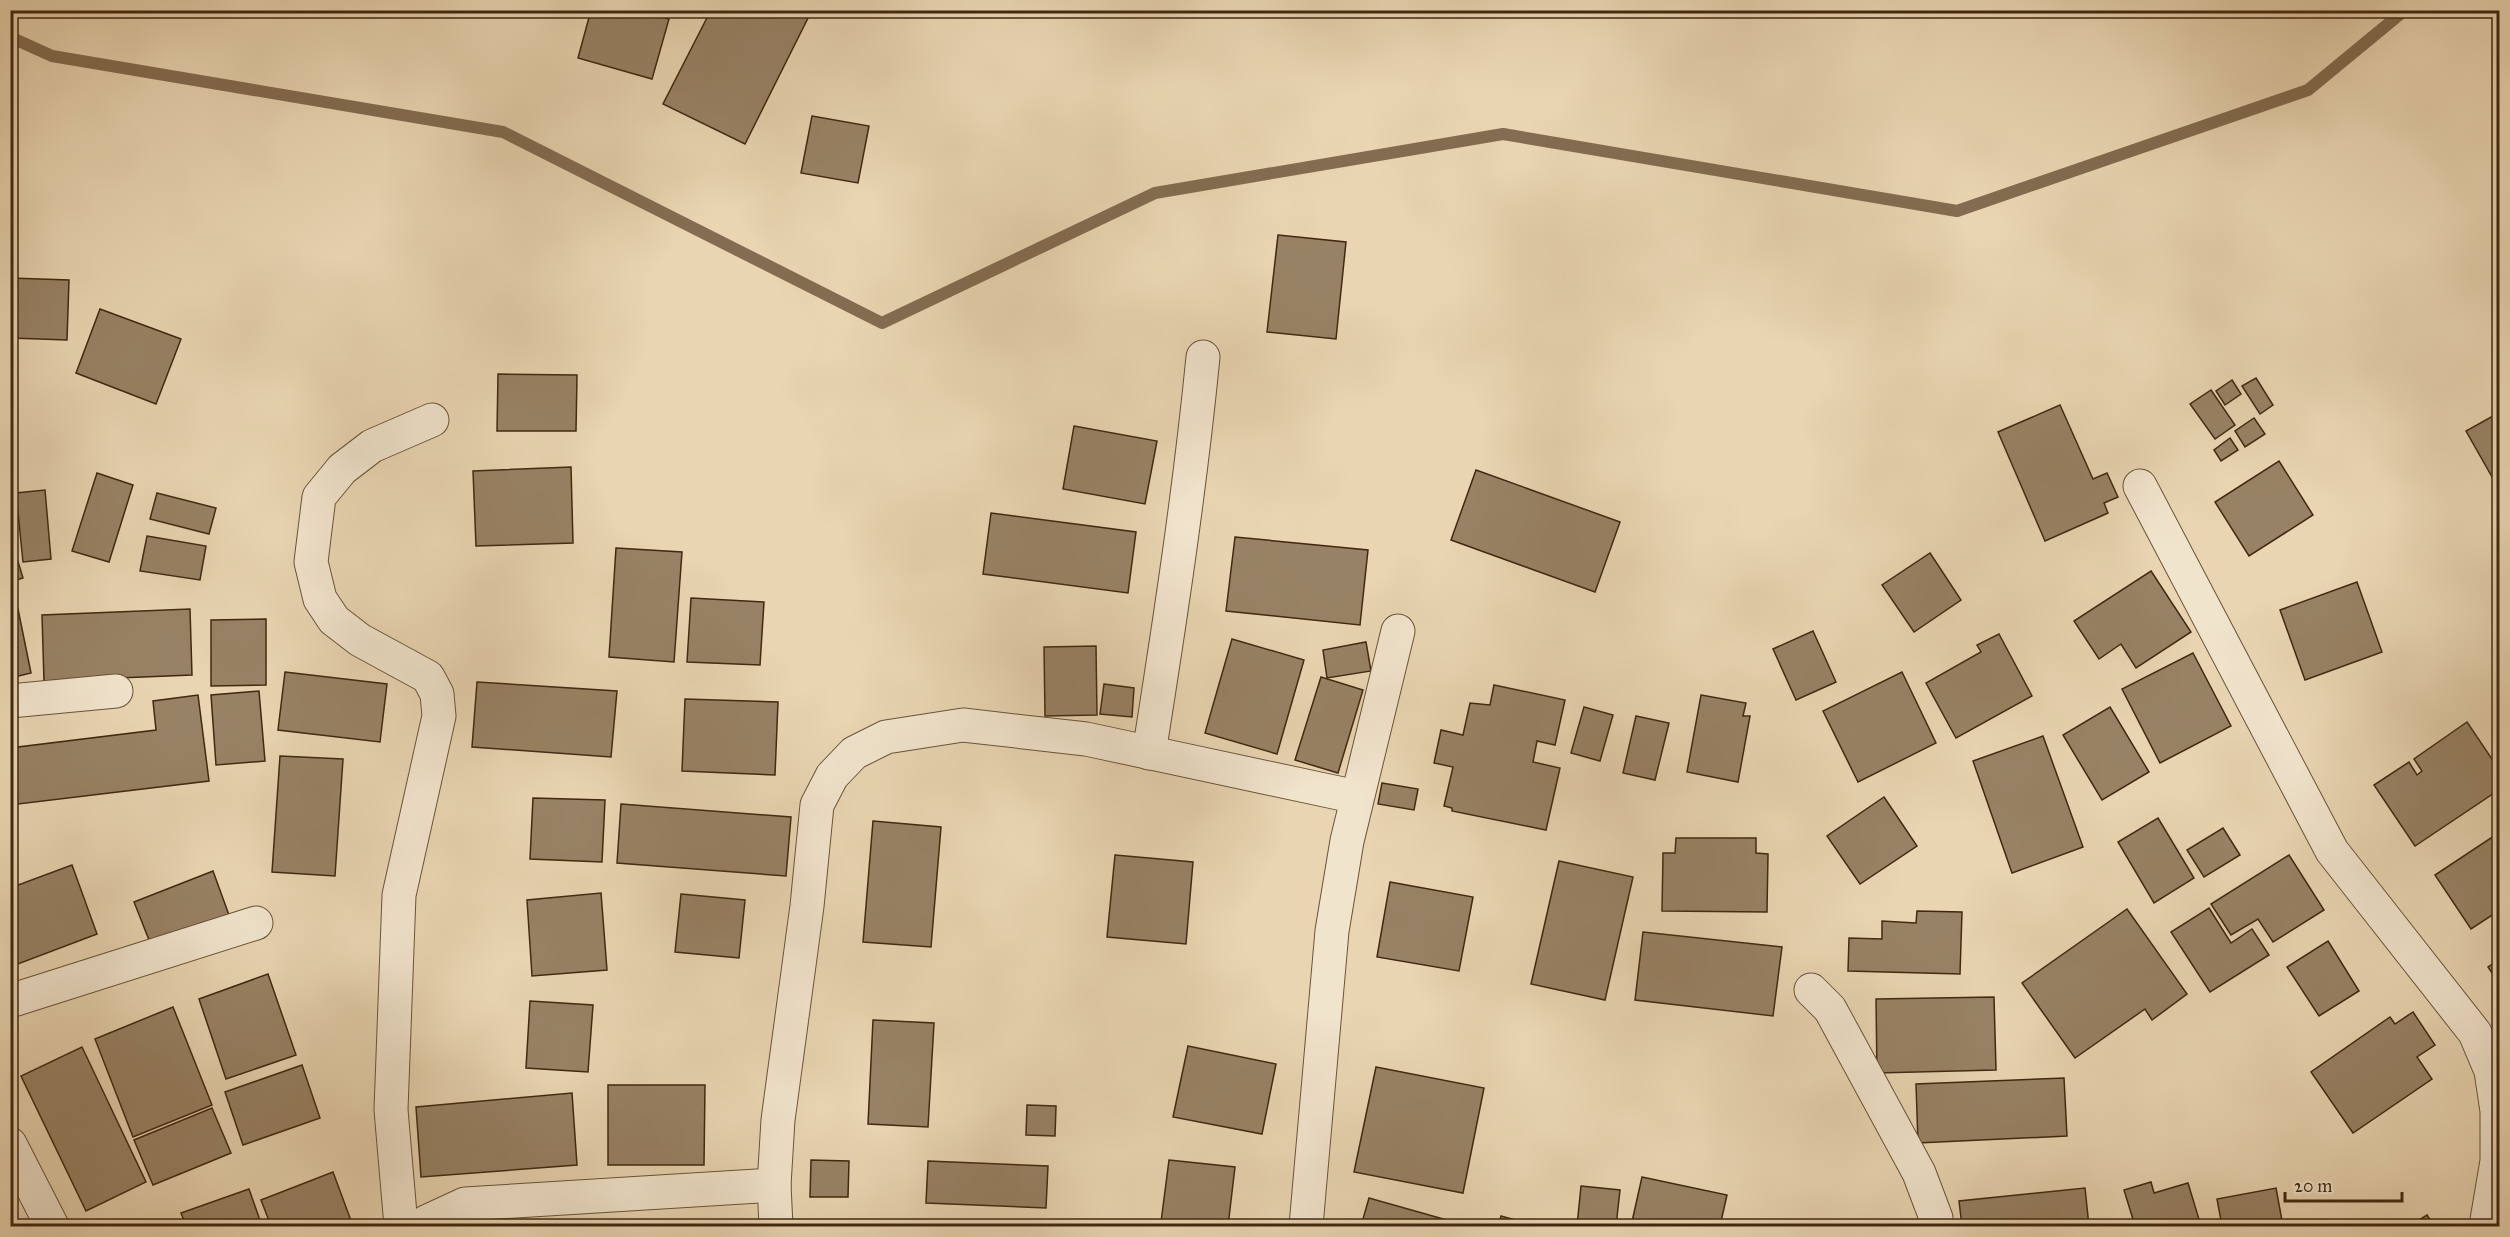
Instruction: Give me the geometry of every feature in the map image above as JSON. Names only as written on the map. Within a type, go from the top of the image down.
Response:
[{"type":"street","points":[[1149,753],[1177,578],[1196,432],[1203,357]]},
{"type":"street","points":[[401,1227],[391,1110],[399,895],[439,716],[437,694],[428,677],[360,640],[334,620],[320,599],[311,562],[319,497],[342,469],[372,446],[432,420]]},
{"type":"street","points":[[2140,486],[2332,851],[2475,1033],[2491,1071],[2497,1111],[2498,1161],[2486,1227]]},
{"type":"street","points":[[1305,1227],[1332,931],[1347,841],[1398,631]]},
{"type":"street","points":[[10,701],[116,691]]},
{"type":"street","points":[[776,1227],[774,1185],[778,1120],[807,906],[817,805],[832,776],[854,753],[886,738],[963,725],[1086,739],[1357,797]]},
{"type":"street","points":[[10,1001],[256,923]]},
{"type":"street","points":[[1811,990],[1830,1009],[1919,1173],[1936,1218],[1936,1227]]},
{"type":"street","points":[[10,1144],[52,1227]]},
{"type":"street","points":[[423,1227],[426,1222],[465,1204],[774,1185]]},
{"type":"building","points":[[591,10],[638,10],[669,19],[652,79],[578,58]]},
{"type":"building","points":[[711,10],[797,10],[809,16],[745,144],[663,104]]},
{"type":"building","points":[[812,116],[869,126],[858,183],[801,173]]},
{"type":"building","points":[[1278,235],[1346,242],[1336,339],[1267,332]]},
{"type":"building","points":[[10,278],[69,280],[67,340],[10,338]]},
{"type":"building","points":[[100,309],[181,339],[156,404],[76,373]]},
{"type":"building","points":[[498,374],[577,375],[576,431],[497,431]]},
{"type":"building","points":[[2256,378],[2273,405],[2260,414],[2242,386]]},
{"type":"building","points":[[2232,380],[2241,394],[2225,405],[2216,391]]},
{"type":"building","points":[[2211,390],[2235,425],[2215,439],[2190,404]]},
{"type":"building","points":[[2060,405],[2093,479],[2107,473],[2118,497],[2104,503],[2108,513],[2045,541],[1998,432]]},
{"type":"building","points":[[2500,412],[2500,491],[2466,431]]},
{"type":"building","points":[[2254,418],[2265,434],[2245,447],[2235,431]]},
{"type":"building","points":[[1074,426],[1157,441],[1145,504],[1063,489]]},
{"type":"building","points":[[2230,438],[2238,450],[2221,461],[2214,450]]},
{"type":"building","points":[[2279,461],[2313,515],[2249,556],[2215,502]]},
{"type":"building","points":[[571,467],[573,543],[476,546],[473,471]]},
{"type":"building","points":[[1476,470],[1620,522],[1595,592],[1451,540]]},
{"type":"building","points":[[97,473],[133,485],[109,562],[72,551]]},
{"type":"building","points":[[45,490],[51,559],[23,562],[16,493]]},
{"type":"building","points":[[157,493],[216,508],[209,534],[150,519]]},
{"type":"building","points":[[991,513],[1136,532],[1128,593],[983,574]]},
{"type":"building","points":[[10,535],[23,578],[10,582]]},
{"type":"building","points":[[147,536],[206,546],[200,580],[140,571]]},
{"type":"building","points":[[1235,537],[1368,550],[1360,625],[1226,611]]},
{"type":"building","points":[[616,548],[682,552],[674,662],[609,657]]},
{"type":"building","points":[[1930,553],[1961,600],[1914,632],[1882,585]]},
{"type":"building","points":[[2151,571],[2191,632],[2136,668],[2121,644],[2099,659],[2074,621]]},
{"type":"building","points":[[2357,582],[2382,652],[2305,680],[2280,610]]},
{"type":"building","points":[[691,598],[764,602],[760,665],[687,662]]},
{"type":"building","points":[[18,609],[31,673],[10,678],[10,610]]},
{"type":"building","points":[[190,609],[192,675],[44,681],[42,615]]},
{"type":"building","points":[[266,619],[266,685],[211,686],[211,620]]},
{"type":"building","points":[[1813,631],[1836,682],[1796,700],[1773,649]]},
{"type":"building","points":[[1999,634],[2032,696],[1956,738],[1926,683],[1981,652],[1977,645]]},
{"type":"building","points":[[1232,639],[1304,660],[1277,754],[1205,733]]},
{"type":"building","points":[[1366,642],[1371,671],[1327,678],[1323,650]]},
{"type":"building","points":[[1096,646],[1097,715],[1045,716],[1044,647]]},
{"type":"building","points":[[2193,653],[2231,726],[2160,763],[2122,689]]},
{"type":"building","points":[[285,672],[387,684],[380,742],[278,730]]},
{"type":"building","points":[[1902,672],[1936,743],[1858,782],[1823,711]]},
{"type":"building","points":[[1321,677],[1363,690],[1338,773],[1295,760]]},
{"type":"building","points":[[477,682],[617,691],[611,757],[472,747]]},
{"type":"building","points":[[1104,684],[1134,688],[1132,717],[1100,714]]},
{"type":"building","points":[[1494,685],[1565,700],[1555,745],[1537,741],[1533,762],[1560,768],[1546,830],[1452,811],[1452,808],[1444,806],[1453,767],[1434,763],[1441,730],[1463,735],[1470,703],[1490,705]]},
{"type":"building","points":[[259,691],[265,761],[216,765],[211,695]]},
{"type":"building","points":[[198,695],[209,781],[10,805],[10,748],[156,730],[153,701]]},
{"type":"building","points":[[1701,695],[1746,703],[1743,716],[1750,716],[1738,782],[1687,772]]},
{"type":"building","points":[[685,699],[778,702],[775,775],[682,771]]},
{"type":"building","points":[[1584,707],[1613,715],[1600,761],[1571,753]]},
{"type":"building","points":[[2110,707],[2149,772],[2102,800],[2063,735]]},
{"type":"building","points":[[1636,716],[1669,723],[1655,780],[1623,773]]},
{"type":"building","points":[[2467,722],[2500,771],[2500,789],[2415,846],[2374,785],[2409,762],[2417,775],[2422,771],[2414,759]]},
{"type":"building","points":[[2043,736],[2083,847],[2012,873],[1973,761]]},
{"type":"building","points":[[280,756],[343,759],[335,876],[272,872]]},
{"type":"building","points":[[1382,783],[1418,789],[1414,810],[1378,804]]},
{"type":"building","points":[[1884,797],[1917,846],[1860,884],[1827,836]]},
{"type":"building","points":[[533,798],[605,800],[602,862],[530,859]]},
{"type":"building","points":[[621,804],[791,817],[786,876],[617,863]]},
{"type":"building","points":[[2158,818],[2194,878],[2154,903],[2118,842]]},
{"type":"building","points":[[873,821],[941,827],[931,947],[863,942]]},
{"type":"building","points":[[2223,828],[2240,855],[2204,877],[2187,850]]},
{"type":"building","points":[[2500,832],[2500,910],[2471,929],[2435,875]]},
{"type":"building","points":[[1676,838],[1756,838],[1756,853],[1768,854],[1767,912],[1662,911],[1663,853],[1675,853]]},
{"type":"building","points":[[1115,855],[1193,862],[1186,944],[1107,937]]},
{"type":"building","points":[[2289,855],[2324,910],[2273,942],[2258,919],[2231,935],[2211,904]]},
{"type":"building","points":[[1559,861],[1633,877],[1605,1000],[1531,984]]},
{"type":"building","points":[[72,865],[97,934],[10,967],[10,888]]},
{"type":"building","points":[[213,871],[229,915],[151,945],[134,902]]},
{"type":"building","points":[[1390,882],[1473,897],[1459,971],[1377,957]]},
{"type":"building","points":[[601,893],[607,970],[532,976],[527,900]]},
{"type":"building","points":[[681,894],[745,900],[739,958],[675,952]]},
{"type":"building","points":[[2209,908],[2231,943],[2252,929],[2269,955],[2210,992],[2171,932]]},
{"type":"building","points":[[2127,909],[2187,994],[2152,1020],[2145,1009],[2075,1058],[2022,983]]},
{"type":"building","points":[[1917,911],[1962,912],[1960,974],[1848,971],[1849,938],[1882,939],[1882,921],[1916,923]]},
{"type":"building","points":[[1643,932],[1782,947],[1773,1016],[1635,1000]]},
{"type":"building","points":[[2328,941],[2359,991],[2319,1016],[2287,967]]},
{"type":"building","points":[[2500,959],[2500,985],[2488,967]]},
{"type":"building","points":[[268,974],[296,1055],[226,1079],[199,999]]},
{"type":"building","points":[[1994,997],[1996,1070],[1877,1073],[1876,999]]},
{"type":"building","points":[[530,1001],[593,1005],[588,1072],[526,1068]]},
{"type":"building","points":[[173,1007],[212,1105],[133,1137],[95,1039]]},
{"type":"building","points":[[2413,1012],[2435,1045],[2417,1057],[2432,1079],[2353,1133],[2311,1072],[2390,1017],[2395,1024]]},
{"type":"building","points":[[873,1020],[934,1023],[928,1127],[868,1124]]},
{"type":"building","points":[[1188,1046],[1276,1064],[1262,1134],[1173,1117]]},
{"type":"building","points":[[82,1047],[146,1182],[86,1211],[21,1076]]},
{"type":"building","points":[[302,1065],[320,1118],[243,1145],[225,1092]]},
{"type":"building","points":[[1376,1067],[1484,1088],[1463,1193],[1354,1172]]},
{"type":"building","points":[[2064,1078],[2067,1136],[1918,1143],[1916,1084]]},
{"type":"building","points":[[608,1085],[705,1085],[704,1165],[608,1165]]},
{"type":"building","points":[[572,1093],[577,1165],[421,1177],[416,1107]]},
{"type":"building","points":[[1027,1105],[1056,1106],[1055,1136],[1026,1135]]},
{"type":"building","points":[[212,1108],[231,1153],[153,1185],[134,1140]]},
{"type":"building","points":[[811,1160],[849,1161],[848,1197],[810,1197]]},
{"type":"building","points":[[1169,1160],[1235,1167],[1228,1226],[1161,1222]]},
{"type":"building","points":[[928,1161],[1048,1166],[1046,1208],[926,1203]]},
{"type":"building","points":[[333,1172],[353,1226],[271,1226],[261,1200]]},
{"type":"building","points":[[1642,1177],[1727,1195],[1720,1226],[1631,1226]]},
{"type":"building","points":[[2151,1182],[2154,1193],[2188,1183],[2201,1226],[2135,1226],[2124,1190]]},
{"type":"building","points":[[1581,1186],[1620,1190],[1616,1226],[1577,1226]]},
{"type":"building","points":[[2085,1188],[2089,1226],[1962,1226],[1959,1201]]},
{"type":"building","points":[[2276,1188],[2283,1226],[2222,1226],[2217,1199]]},
{"type":"building","points":[[249,1189],[262,1226],[186,1226],[181,1213]]},
{"type":"building","points":[[1369,1198],[1468,1226],[1361,1226]]},
{"type":"building","points":[[2427,1215],[2434,1226],[2409,1226]]},
{"type":"building","points":[[1501,1216],[1537,1226],[1498,1226]]},
{"type":"waterway","points":[[10,37],[52,56],[503,132],[882,323],[1155,193],[1503,134],[1957,211],[2308,90],[2405,10]]}]
